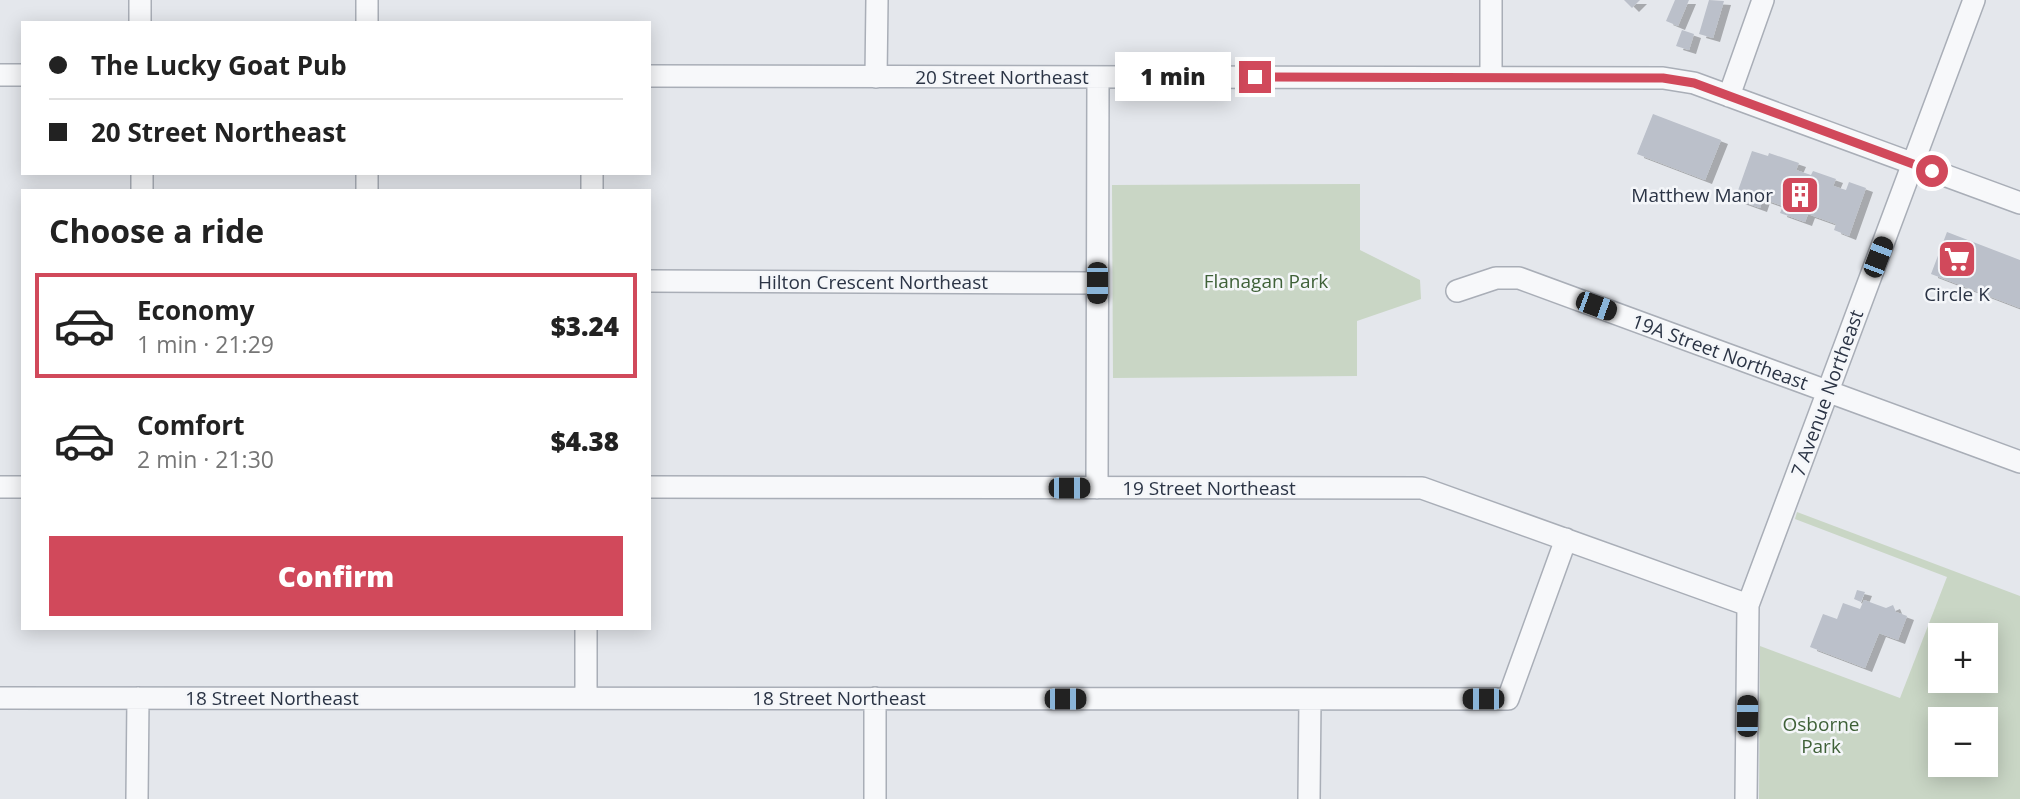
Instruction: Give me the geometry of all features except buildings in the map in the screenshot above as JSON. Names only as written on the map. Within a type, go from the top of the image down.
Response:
[{"type":"street","points":[[140,0],[140,21]]},
{"type":"street","points":[[367,0],[367,21]]},
{"type":"street","points":[[876,77],[877,0]]},
{"type":"street","points":[[1491,0],[1491,77]]},
{"type":"street","points":[[1729,96],[1763,0]]},
{"type":"street","name":"7 Avenue Northeast","points":[[1746,799],[1748,605],[1974,0]]},
{"type":"street","points":[[0,75],[21,75]]},
{"type":"street","name":"20 Street Northeast","points":[[651,76],[1663,78],[1694,83],[2020,203]]},
{"type":"street","points":[[1097,488],[1098,77]]},
{"type":"street","name":"19A Street Northeast","points":[[1457,291],[1496,278],[1519,278],[2020,462]]},
{"type":"street","name":"Hilton Crescent Northeast","points":[[651,281],[1097,283]]},
{"type":"street","points":[[0,487],[21,487]]},
{"type":"street","name":"19 Street Northeast","points":[[651,487],[1422,488],[1748,605]]},
{"type":"street","name":"18 Street Northeast","points":[[0,698],[1508,699],[1566,539]]},
{"type":"street","points":[[586,630],[586,698]]},
{"type":"street","points":[[137,799],[138,698]]},
{"type":"street","points":[[875,698],[875,799]]},
{"type":"street","points":[[1309,799],[1310,699]]},
{"type":"green space","name":"Flanagan Park","points":[[1360,184],[1360,250],[1420,280],[1421,299],[1357,321],[1357,376],[1113,378],[1112,185]]},
{"type":"green space","name":"Osborne Park","points":[[1797,512],[2020,596],[2020,799],[1759,799],[1760,646],[1900,698],[1928,626],[1928,693],[1998,693],[1998,623],[1929,623],[1947,577],[1795,519]]},
{"type":"place","name":"Matthew Manor","points":[[1800,195]]},
{"type":"place","name":"Circle K","points":[[1957,259]]},
{"type":"route","points":[[1255,77],[1663,78],[1694,83],[1932,171]]}]
